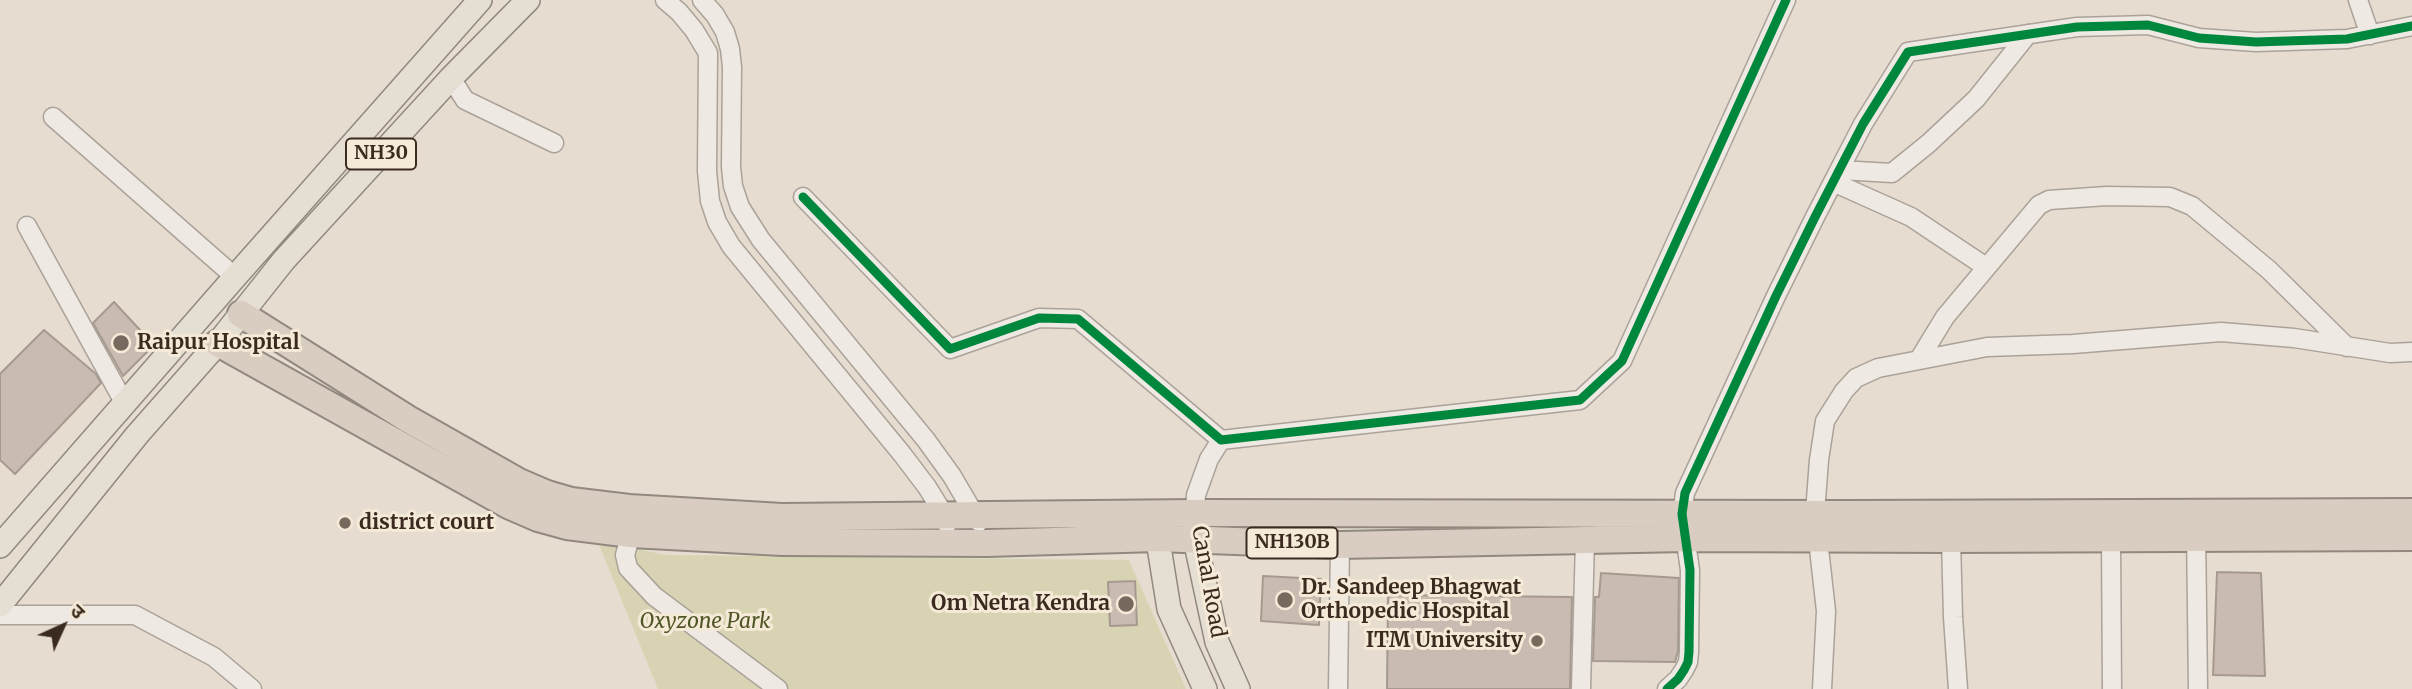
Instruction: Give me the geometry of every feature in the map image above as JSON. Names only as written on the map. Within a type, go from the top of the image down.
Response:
[{"type":"highway","name":"NH130B","points":[[241,314],[408,419],[519,482],[630,521],[782,542],[987,543],[1155,526]]},
{"type":"highway","name":"NH130B","points":[[218,344],[508,505],[538,518],[567,526],[768,516],[977,515],[1155,526],[2196,526],[2412,537]]},
{"type":"highway","name":"NH130B","points":[[1816,526],[1951,540],[2111,538],[2196,526],[2412,512]]},
{"type":"highway","name":"NH130B","points":[[1195,526],[1340,545],[1585,540],[1684,526]]},
{"type":"main road","name":"NH30","points":[[0,546],[480,0]]},
{"type":"main road","name":"NH30","points":[[0,605],[137,435],[218,344],[284,260],[451,78],[528,0]]},
{"type":"main road","name":"Canal Road","points":[[1155,526],[1170,608],[1202,688]]},
{"type":"main road","name":"Canal Road","points":[[1195,526],[1217,642],[1238,689]]},
{"type":"street","points":[[665,0],[694,30],[708,53],[707,171],[710,201],[717,222],[731,246],[902,454],[945,516],[953,543]]},
{"type":"street","points":[[702,0],[720,24],[730,49],[731,167],[733,186],[740,207],[761,240],[926,440],[977,515],[987,543]]},
{"type":"street","points":[[803,197],[950,349],[1039,318],[1078,319],[1222,440],[1580,400],[1622,361],[1786,0]]},
{"type":"street","points":[[2358,0],[2370,35]]},
{"type":"street","points":[[1667,689],[1678,679],[1688,662],[1691,629],[1690,570],[1684,526],[1685,493],[1776,296],[1836,176],[1863,124],[1908,52],[2077,27],[2147,25],[2199,38],[2256,42],[2347,39],[2412,26]]},
{"type":"street","points":[[1836,176],[1892,173],[1976,99],[2028,34]]},
{"type":"street","points":[[451,78],[465,100],[554,143]]},
{"type":"street","points":[[53,117],[235,277]]},
{"type":"street","points":[[1836,176],[1911,217],[1986,267]]},
{"type":"street","points":[[1920,358],[1945,317],[2032,212],[2049,200],[2107,196],[2170,197],[2192,206],[2269,270],[2347,348]]},
{"type":"street","points":[[27,226],[125,404]]},
{"type":"street","points":[[1822,689],[1826,611],[1816,526],[1819,460],[1825,421],[1839,398],[1856,379],[1878,368],[1987,347],[2073,344],[2221,332],[2294,338],[2390,353],[2412,352]]},
{"type":"street","points":[[1195,526],[1196,495],[1209,459],[1222,440]]},
{"type":"street","points":[[630,521],[625,555],[628,568],[654,596],[778,689]]},
{"type":"street","points":[[2196,526],[2199,689]]},
{"type":"street","points":[[2111,538],[2112,689]]},
{"type":"street","points":[[1581,689],[1585,540]]},
{"type":"street","points":[[1951,540],[1952,617],[1958,689]]},
{"type":"street","points":[[1338,689],[1340,545]]},
{"type":"street","points":[[0,615],[135,615],[214,657],[253,689]]},
{"type":"green space","name":"Oxyzone Park","points":[[597,540],[666,555],[1129,560],[1186,689],[658,689]]},
{"type":"building","points":[[114,302],[154,345],[123,376],[93,323]]},
{"type":"building","points":[[44,330],[96,374],[101,383],[15,474],[0,460],[0,374]]},
{"type":"building","points":[[2217,572],[2261,573],[2265,676],[2213,675]]},
{"type":"building","points":[[1601,573],[1679,578],[1678,651],[1675,662],[1593,661],[1595,597],[1599,597]]},
{"type":"building","points":[[1263,576],[1321,579],[1319,625],[1261,621]]},
{"type":"building","points":[[1135,581],[1137,625],[1110,626],[1108,582]]},
{"type":"building","points":[[1388,595],[1572,597],[1570,689],[1387,689]]},
{"type":"cycle path","points":[[803,197],[950,349],[1039,318],[1078,319],[1221,440],[1580,400],[1622,361],[1786,0]]},
{"type":"cycle path","points":[[1667,689],[1684,670],[1689,652],[1690,570],[1682,514],[1685,493],[1815,217],[1863,124],[1908,52],[2077,27],[2148,25],[2199,38],[2256,42],[2347,39],[2412,26]]},
{"type":"place","name":"Raipur Hospital","points":[[121,343]]},
{"type":"place","name":"district court","points":[[345,523]]},
{"type":"place","name":"Dr. Sandeep Bhagwat Orthopedic Hospital","points":[[1285,600]]},
{"type":"place","name":"Om Netra Kendra","points":[[1126,604]]},
{"type":"place","name":"ITM University","points":[[1537,641]]}]
